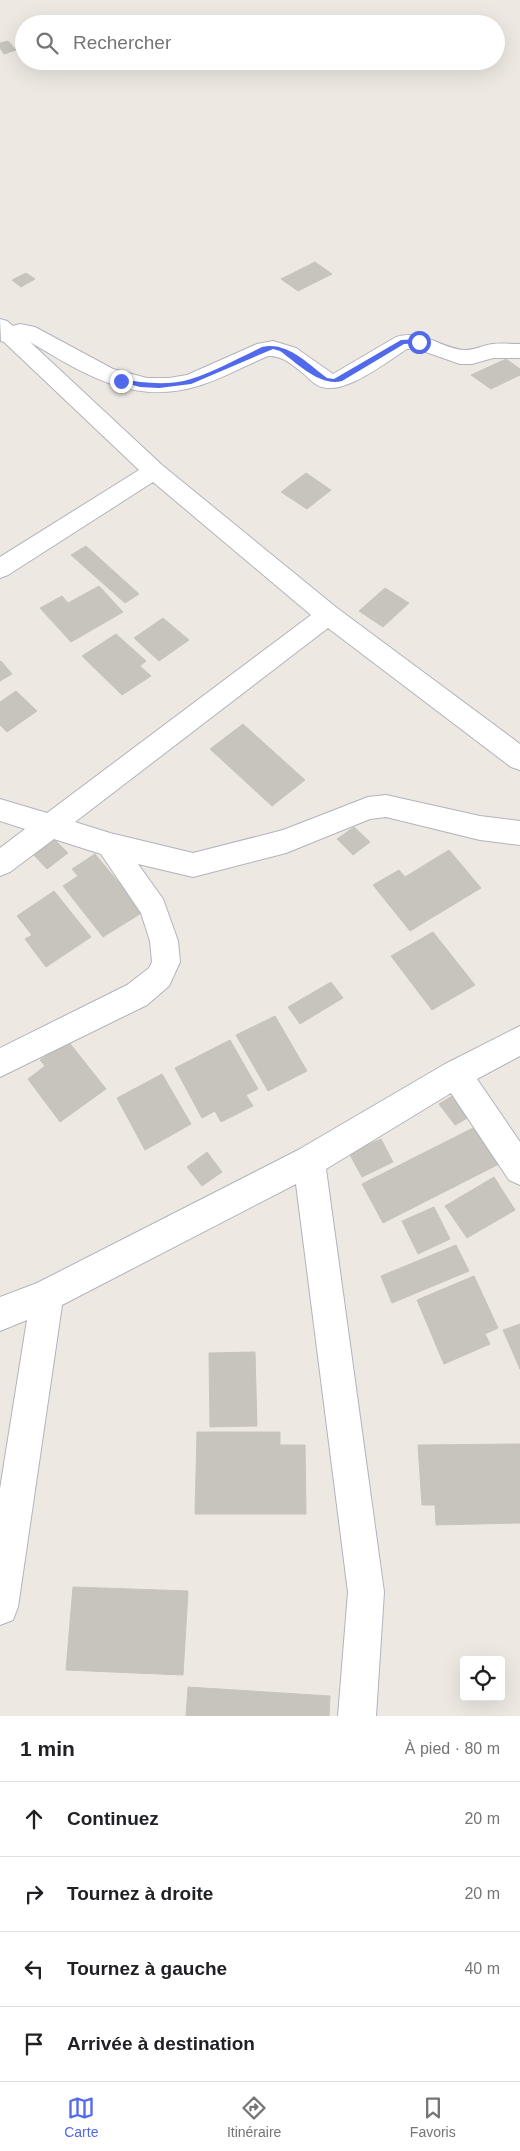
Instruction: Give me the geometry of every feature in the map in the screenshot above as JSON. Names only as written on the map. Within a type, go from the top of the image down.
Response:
[{"type":"street","points":[[3,334],[20,331],[28,332],[105,376],[140,385],[191,382],[264,349],[273,347],[282,349],[325,380],[334,381],[340,380],[403,342],[419,342],[467,358],[492,351],[520,351]]},
{"type":"street","points":[[3,334],[154,471],[328,615],[520,759]]},
{"type":"street","points":[[0,568],[154,471]]},
{"type":"street","points":[[0,864],[328,615]]},
{"type":"street","points":[[0,810],[110,845],[193,865],[286,841],[368,808],[386,806],[480,828],[520,833]]},
{"type":"street","points":[[0,1063],[138,994],[160,977],[166,962],[164,941],[153,908],[110,845]]},
{"type":"street","points":[[0,1314],[47,1295],[309,1162],[456,1074],[520,1040]]},
{"type":"street","points":[[456,1074],[520,1169]]},
{"type":"street","points":[[309,1162],[366,1592],[357,1716]]},
{"type":"street","points":[[0,1607],[47,1295]]},
{"type":"building","points":[[8,41],[15,50],[4,54],[0,48],[0,43]]},
{"type":"building","points":[[315,262],[332,274],[298,291],[281,279]]},
{"type":"building","points":[[26,273],[35,279],[21,287],[12,280]]},
{"type":"building","points":[[506,359],[520,369],[520,375],[491,389],[471,375]]},
{"type":"building","points":[[306,473],[331,490],[307,509],[281,492]]},
{"type":"building","points":[[86,546],[139,594],[125,603],[71,555]]},
{"type":"building","points":[[99,586],[123,612],[71,642],[40,608],[62,596],[68,603]]},
{"type":"building","points":[[385,588],[409,603],[383,627],[359,611]]},
{"type":"building","points":[[163,618],[189,640],[159,661],[134,638]]},
{"type":"building","points":[[116,634],[146,661],[140,666],[151,676],[122,695],[82,656]]},
{"type":"building","points":[[0,662],[12,674],[0,681]]},
{"type":"building","points":[[16,691],[37,711],[7,732],[0,725],[0,702]]},
{"type":"building","points":[[243,724],[305,780],[272,806],[210,749]]},
{"type":"building","points":[[354,827],[370,842],[353,855],[337,839]]},
{"type":"building","points":[[54,839],[68,853],[47,869],[33,854]]},
{"type":"building","points":[[449,850],[481,888],[410,931],[373,885],[399,870],[405,877]]},
{"type":"building","points":[[95,854],[143,912],[103,937],[63,886],[78,876],[72,869]]},
{"type":"building","points":[[54,891],[91,937],[46,967],[25,939],[32,935],[17,916]]},
{"type":"building","points":[[433,932],[475,985],[432,1010],[391,956]]},
{"type":"building","points":[[331,982],[343,998],[300,1024],[288,1007]]},
{"type":"building","points":[[275,1016],[307,1071],[268,1091],[236,1035]]},
{"type":"building","points":[[230,1040],[258,1089],[246,1095],[253,1106],[221,1122],[215,1111],[202,1118],[175,1068]]},
{"type":"building","points":[[68,1041],[106,1089],[60,1122],[28,1079],[45,1066],[40,1060]]},
{"type":"building","points":[[162,1074],[191,1124],[145,1150],[117,1098]]},
{"type":"building","points":[[454,1095],[471,1116],[455,1125],[439,1104]]},
{"type":"building","points":[[481,1124],[503,1162],[383,1223],[362,1184]]},
{"type":"building","points":[[381,1139],[393,1162],[362,1177],[349,1153]]},
{"type":"building","points":[[207,1152],[222,1172],[202,1186],[187,1167]]},
{"type":"building","points":[[494,1177],[515,1210],[467,1238],[445,1206]]},
{"type":"building","points":[[434,1207],[450,1239],[418,1254],[402,1221]]},
{"type":"building","points":[[456,1245],[469,1271],[392,1303],[381,1276]]},
{"type":"building","points":[[474,1276],[498,1328],[485,1334],[490,1344],[444,1364],[417,1300]]},
{"type":"building","points":[[520,1324],[520,1369],[503,1330]]},
{"type":"building","points":[[255,1352],[257,1426],[210,1427],[209,1353]]},
{"type":"building","points":[[197,1432],[280,1432],[280,1445],[305,1445],[306,1514],[195,1514]]},
{"type":"building","points":[[520,1444],[520,1523],[436,1525],[435,1505],[422,1505],[418,1445]]},
{"type":"building","points":[[73,1587],[188,1591],[183,1675],[66,1670]]},
{"type":"building","points":[[188,1687],[330,1696],[329,1716],[186,1716]]},
{"type":"route","points":[[121,381],[140,385],[191,382],[264,349],[273,347],[282,349],[325,380],[334,381],[340,380],[403,342],[419,342]]}]
